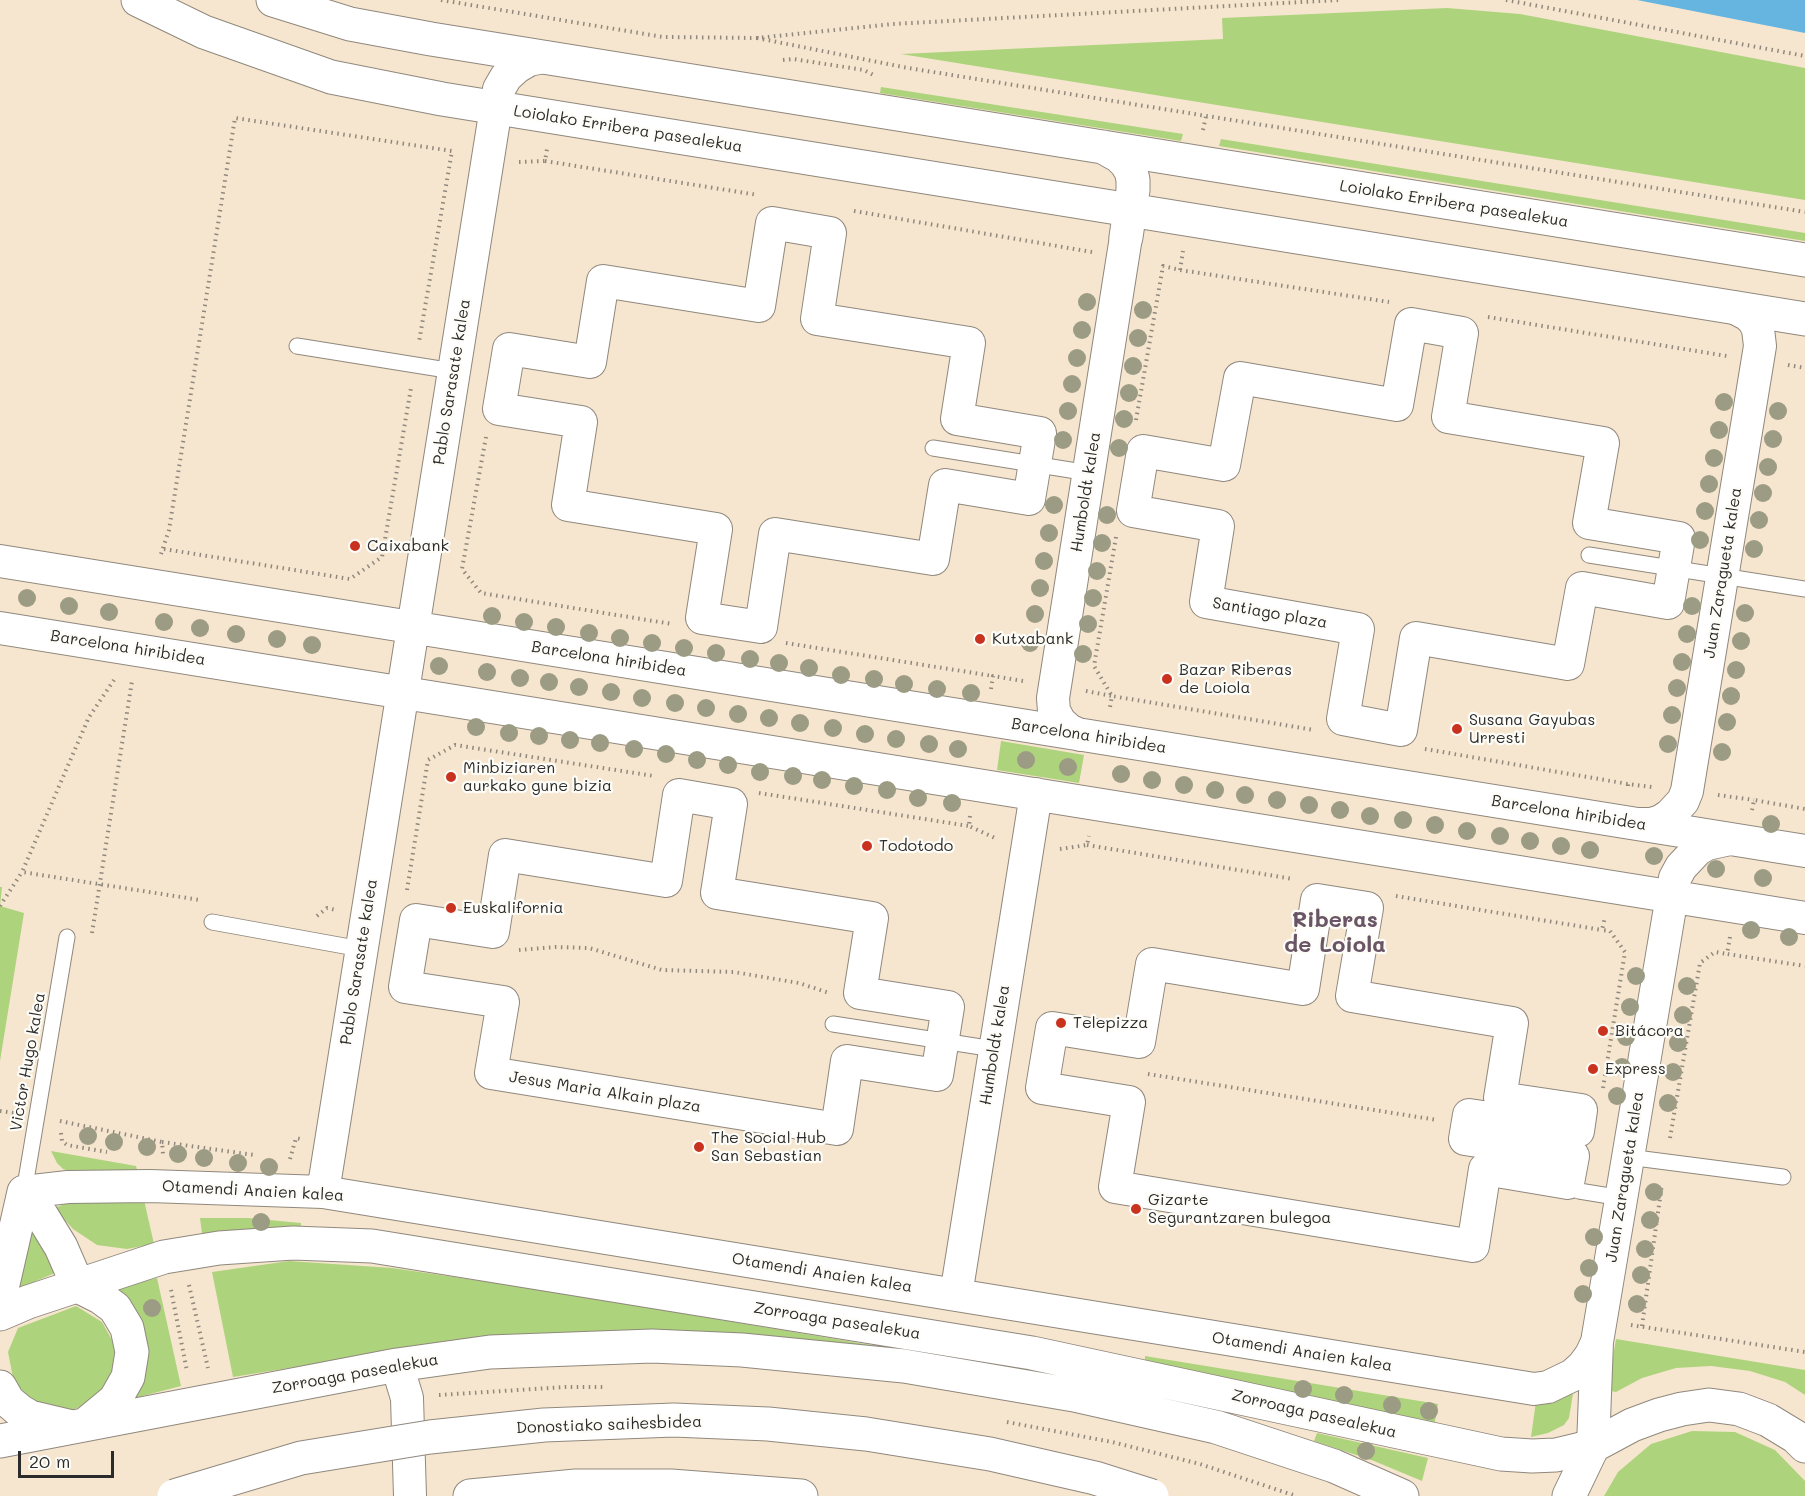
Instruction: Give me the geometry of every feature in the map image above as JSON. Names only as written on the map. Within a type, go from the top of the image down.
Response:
[{"type":"main road","name":"Loiolako Erribera pasealekua","points":[[138,0],[204,32],[332,77],[442,99],[1138,220],[1805,319]]},
{"type":"main road","name":"Loiolako Erribera pasealekua","points":[[273,0],[350,24],[543,57],[1805,260]]},
{"type":"main road","name":"Loiolako Erribera pasealekua","points":[[1103,147],[1119,156],[1131,171],[1138,220]]},
{"type":"main road","points":[[0,1387],[8,1401],[30,1417],[78,1426],[115,1401],[128,1377],[132,1352],[127,1328],[115,1308],[78,1286],[61,1247],[24,1192]]},
{"type":"main road","points":[[0,1297],[24,1192]]},
{"type":"main road","name":"Zorroaga pasealekua","points":[[0,1314],[28,1302],[164,1257],[219,1248],[293,1244],[372,1246],[1032,1353],[1501,1455],[1532,1456],[1585,1439]]},
{"type":"main road","name":"Zorroaga pasealekua","points":[[0,1441],[398,1365],[490,1352],[652,1346],[742,1350],[904,1366],[1074,1395],[1216,1427],[1334,1466],[1402,1496]]},
{"type":"main road","points":[[1569,1496],[1585,1439],[1682,1408],[1709,1405],[1739,1409],[1768,1420],[1796,1437],[1805,1446]]},
{"type":"main road","name":"Donostiako saihesbidea","points":[[174,1496],[301,1458],[430,1437],[544,1425],[674,1420],[768,1424],[866,1434],[990,1455],[1095,1478],[1152,1496]]},
{"type":"main road","points":[[470,1496],[576,1486],[671,1486],[801,1496]]},
{"type":"street","name":"Pablo Sarasate kalea","points":[[323,1192],[499,89],[506,77],[517,67],[529,60],[543,57]]},
{"type":"street","name":"Humboldt kalea","points":[[1080,735],[1069,730],[1060,722],[1054,711],[1053,698],[1089,473],[1138,220]]},
{"type":"street","points":[[772,223],[830,232],[817,319],[969,343],[957,419],[1040,433],[1035,465],[1029,499],[945,485],[933,559],[776,534],[761,627],[702,618],[716,529],[568,506],[581,422],[499,409],[508,349],[590,362],[603,281],[759,306],[772,223]]},
{"type":"street","name":"Juan Zaragueta kalea","points":[[1640,824],[1651,824],[1670,816],[1683,801],[1687,791],[1760,346],[1758,329],[1754,321],[1733,307]]},
{"type":"street","name":"Santiago plaza","points":[[1411,324],[1462,333],[1448,417],[1603,443],[1589,523],[1679,538],[1674,568],[1668,603],[1582,588],[1568,664],[1416,638],[1401,730],[1343,719],[1358,629],[1206,603],[1218,526],[1133,511],[1143,451],[1224,465],[1240,378],[1397,405],[1411,324]]},
{"type":"street","name":"Barcelona hiribidea","points":[[0,561],[1640,824],[1740,829],[1805,851]]},
{"type":"street","name":"Barcelona hiribidea","points":[[373,621],[392,619],[400,614],[408,607],[419,589]]},
{"type":"street","name":"Barcelona hiribidea","points":[[0,628],[1805,918]]},
{"type":"street","points":[[407,661],[409,673],[415,683],[423,692],[433,697]]},
{"type":"street","name":"Pablo Sarasate kalea","points":[[362,686],[381,694],[389,701],[396,721],[395,732]]},
{"type":"street","name":"Humboldt kalea","points":[[956,1295],[1036,794]]},
{"type":"street","name":"Jesus Maria Alkain plaza","points":[[679,795],[731,804],[717,893],[872,918],[860,993],[948,1007],[942,1041],[937,1075],[847,1061],[837,1129],[491,1073],[502,1002],[405,987],[416,920],[493,932],[505,855],[666,880],[679,795]]},
{"type":"street","name":"Juan Zaragueta kalea","points":[[1585,1439],[1597,1342],[1675,878],[1688,858],[1697,850],[1740,829]]},
{"type":"street","name":"Juan Zaragueta kalea","points":[[1634,890],[1651,899],[1658,906],[1663,915],[1666,935]]},
{"type":"street","points":[[1317,900],[1367,908],[1352,996],[1512,1023],[1500,1098],[1581,1110],[1578,1131],[1469,1115],[1465,1139],[1573,1156],[1569,1183],[1485,1169],[1473,1246],[1115,1187],[1129,1102],[1042,1088],[1052,1028],[1140,1042],[1152,964],[1303,989],[1317,900]]},
{"type":"street","name":"Otamendi Anaien kalea","points":[[24,1192],[68,1187],[150,1186],[323,1192],[1534,1389],[1548,1387],[1573,1375],[1583,1366],[1597,1342]]},
{"type":"street","points":[[398,1365],[407,1398],[410,1496]]},
{"type":"lane","points":[[297,346],[453,371]]},
{"type":"lane","points":[[933,448],[1089,473]]},
{"type":"lane","points":[[1589,555],[1805,589]]},
{"type":"lane","points":[[212,922],[361,949]]},
{"type":"lane","name":"Victor Hugo kalea","points":[[24,1192],[67,937]]},
{"type":"lane","points":[[833,1024],[994,1049]]},
{"type":"lane","points":[[1628,1157],[1783,1177]]},
{"type":"lane","points":[[1579,1191],[1622,1198]]},
{"type":"path","points":[[441,0],[663,37],[758,38],[893,24],[1338,0]]},
{"type":"path","points":[[1506,0],[1805,56]]},
{"type":"path","points":[[758,38],[908,68],[1805,212]]},
{"type":"path","points":[[164,549],[350,579],[382,557],[452,151],[235,118]]},
{"type":"path","points":[[487,432],[462,569],[481,593],[678,625]]},
{"type":"path","points":[[1112,696],[1094,666],[1118,526]]},
{"type":"path","points":[[782,642],[993,676]]},
{"type":"path","points":[[91,941],[132,681]]},
{"type":"path","points":[[406,897],[428,760],[455,745],[655,776]]},
{"type":"path","points":[[748,791],[969,826]]},
{"type":"path","points":[[1740,829],[1754,800],[1805,809]]},
{"type":"path","points":[[0,906],[22,872]]},
{"type":"path","points":[[1727,954],[1731,930]]},
{"type":"path","points":[[1642,1326],[1666,1162],[1700,963],[1715,952],[1805,966]]},
{"type":"path","points":[[64,1110],[62,1141],[67,1145],[114,1153]]},
{"type":"path","points":[[290,1160],[296,1138],[330,1143]]},
{"type":"path","points":[[162,1142],[255,1155]]},
{"type":"path","points":[[164,1257],[193,1404]]},
{"type":"path","points":[[1624,1324],[1805,1352]]},
{"type":"green space","points":[[1447,8],[1520,14],[1805,68],[1805,200],[901,54],[1223,39],[1222,18]]},
{"type":"green space","points":[[881,87],[1183,134],[1181,141],[880,93]]},
{"type":"green space","points":[[1221,139],[1805,233],[1805,241],[1219,146]]},
{"type":"green space","points":[[1001,741],[1084,755],[1079,783],[997,770]]},
{"type":"green space","points":[[0,906],[24,913],[0,1061]]},
{"type":"green space","points":[[51,1151],[136,1166],[138,1173],[75,1173],[63,1169]]},
{"type":"green space","points":[[144,1200],[154,1244],[127,1249],[97,1245],[73,1229],[54,1208],[73,1201]]},
{"type":"green space","points":[[200,1218],[248,1218],[301,1223],[301,1226],[202,1234]]},
{"type":"green space","points":[[33,1231],[55,1273],[17,1289],[23,1250]]},
{"type":"green space","points":[[289,1261],[392,1268],[537,1289],[1038,1373],[426,1346],[233,1377],[212,1272]]},
{"type":"green space","points":[[157,1278],[181,1386],[131,1399],[110,1290]]},
{"type":"green space","points":[[76,1306],[102,1322],[116,1347],[112,1378],[97,1400],[67,1412],[41,1406],[14,1383],[8,1352],[18,1328]]},
{"type":"green space","points":[[1616,1339],[1805,1370],[1805,1395],[1785,1382],[1750,1371],[1711,1366],[1676,1368],[1642,1378],[1616,1392],[1611,1391],[1608,1385]]},
{"type":"green space","points":[[1145,1356],[1438,1404],[1434,1427],[1267,1390],[1145,1360]]},
{"type":"green space","points":[[1574,1387],[1569,1418],[1564,1425],[1548,1433],[1531,1437],[1536,1401]]},
{"type":"green space","points":[[1692,1431],[1735,1432],[1775,1450],[1805,1481],[1805,1496],[1604,1496],[1618,1472],[1651,1444]]},
{"type":"green space","points":[[1317,1433],[1428,1458],[1422,1481],[1374,1461],[1314,1441]]},
{"type":"water","points":[[1637,0],[1805,0],[1805,33]]},
{"type":"place","name":"Caixabank","points":[[355,546]]},
{"type":"place","name":"Kutxabank","points":[[980,639]]},
{"type":"place","name":"Bazar Riberas de Loiola","points":[[1167,679]]},
{"type":"place","name":"Susana Gayubas Urresti","points":[[1457,729]]},
{"type":"place","name":"Minbiziaren aurkako gune bizia","points":[[451,777]]},
{"type":"place","name":"Todotodo","points":[[867,846]]},
{"type":"place","name":"Euskalifornia","points":[[451,908]]},
{"type":"place","name":"Telepizza","points":[[1061,1023]]},
{"type":"place","name":"Bitácora","points":[[1603,1031]]},
{"type":"place","name":"Express","points":[[1593,1069]]},
{"type":"place","name":"The Social Hub San Sebastian","points":[[699,1147]]},
{"type":"place","name":"Gizarte Segurantzaren bulegoa","points":[[1136,1209]]},
{"type":"district","name":"Riberas de Loiola","points":[[1335,932]]}]
